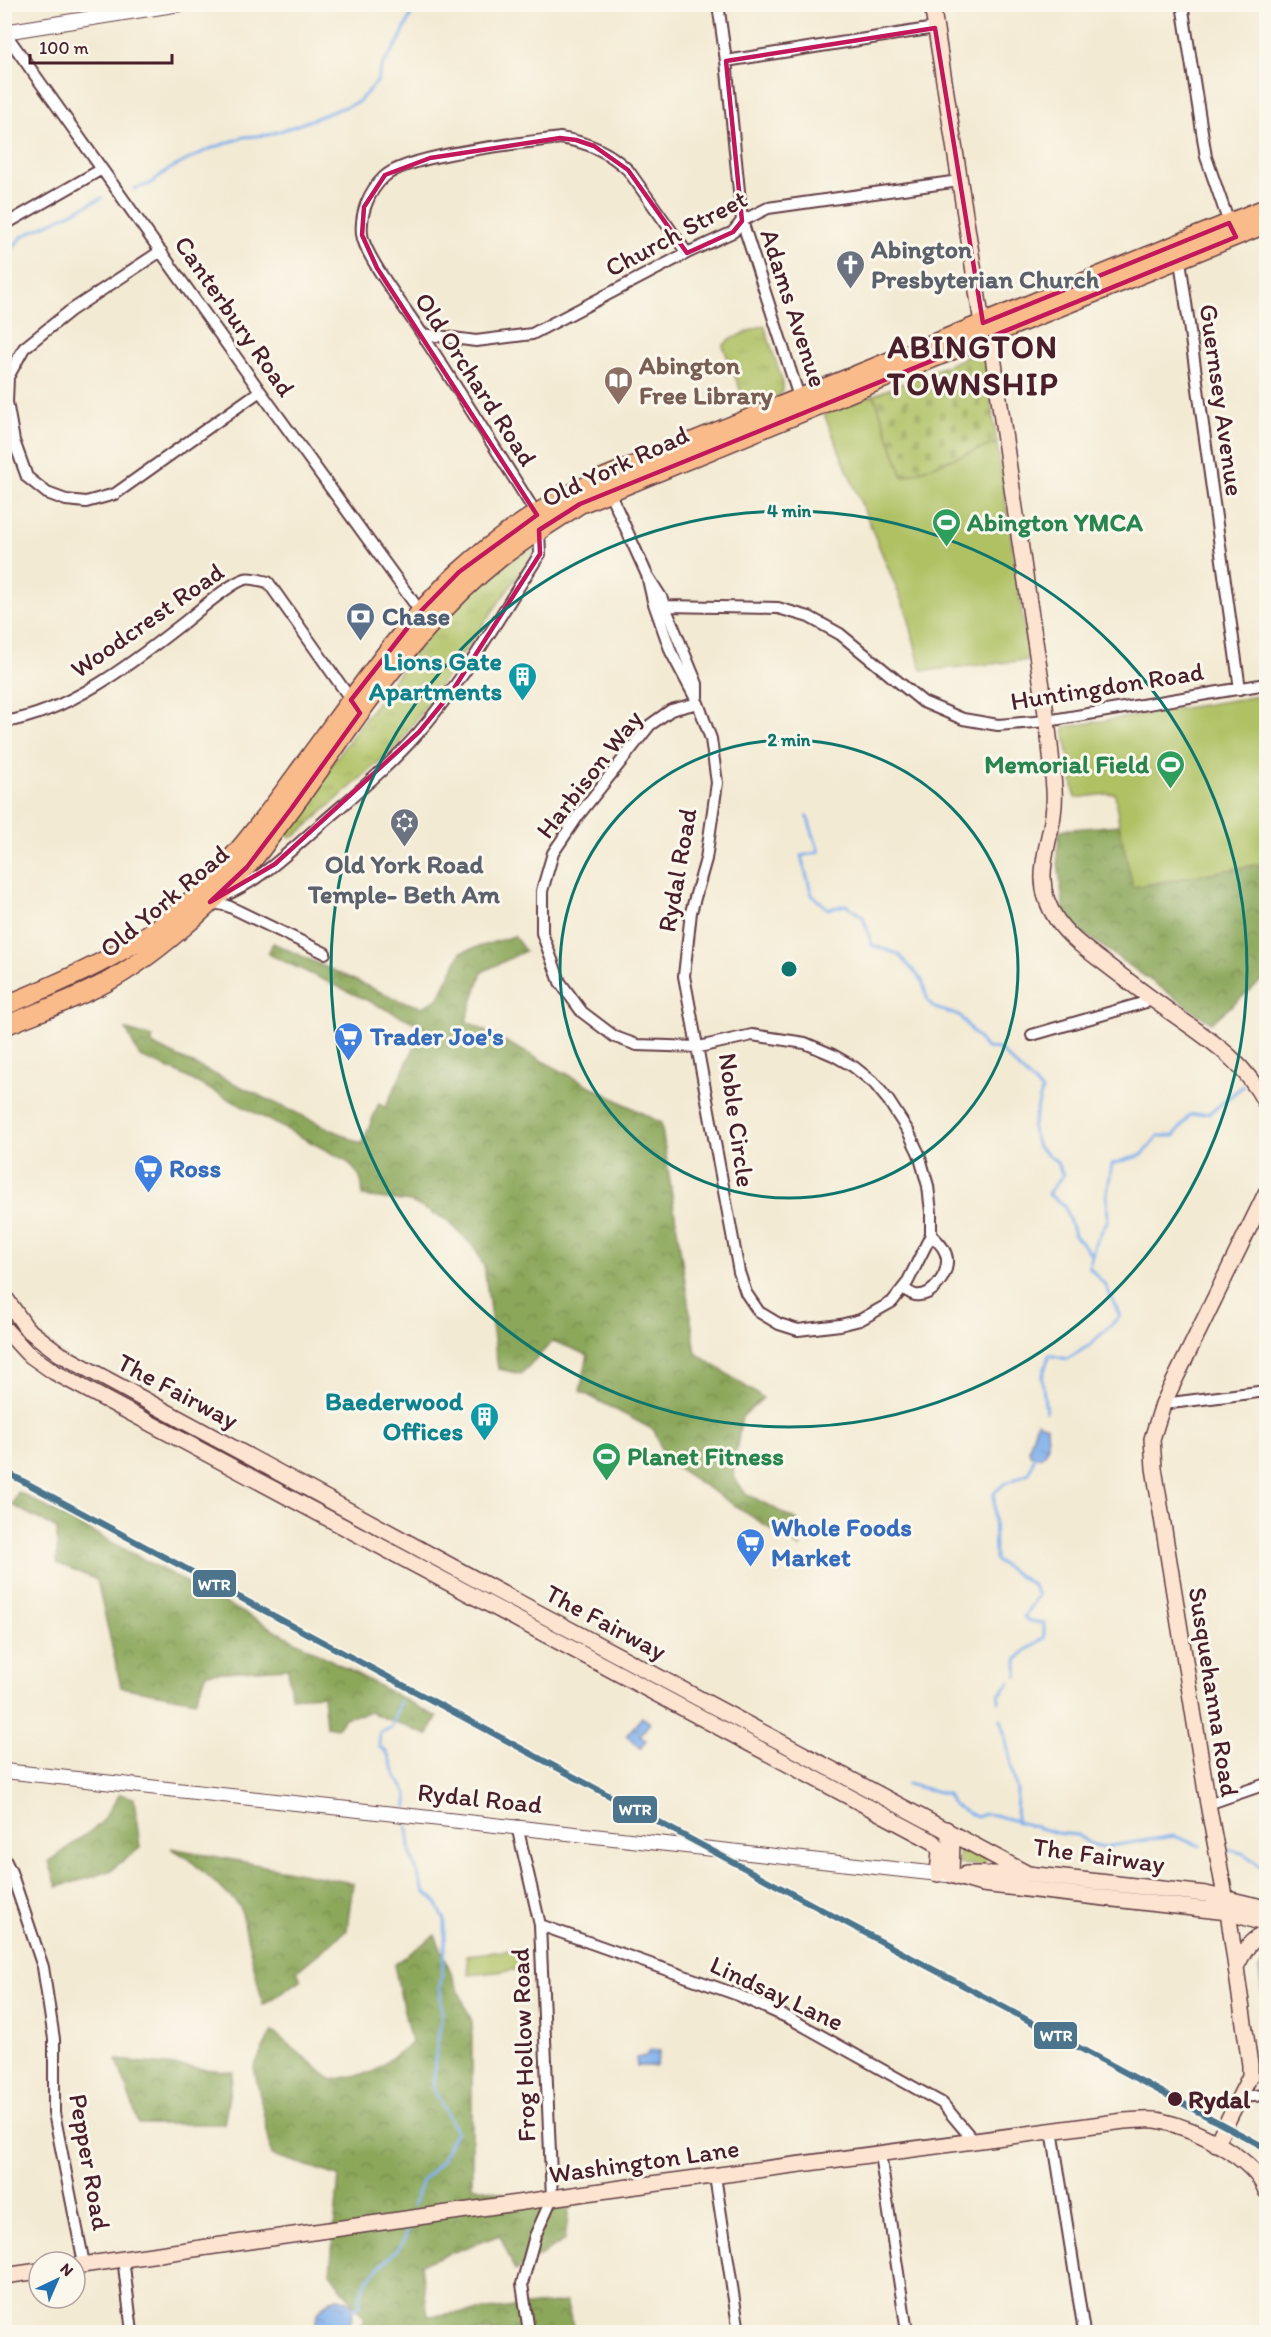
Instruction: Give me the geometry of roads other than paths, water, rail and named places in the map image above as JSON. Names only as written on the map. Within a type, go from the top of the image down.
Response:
[{"type":"highway","name":"Old York Road","points":[[985,330],[1180,260],[1266,208]]},
{"type":"highway","name":"Old York Road","points":[[4,1005],[114,957],[186,905],[239,850],[356,706],[459,572],[495,543],[538,523],[579,489],[606,485],[1232,230],[1266,224]]},
{"type":"highway","name":"Old York Road","points":[[4,1026],[107,982],[148,955],[210,902],[247,867],[291,809],[356,706]]},
{"type":"main road","points":[[932,4],[959,181],[985,330],[992,349],[1047,721],[1054,812],[1042,862],[1041,877],[1049,906],[1068,934],[1153,1000],[1218,1045],[1260,1092],[1266,1104]]},
{"type":"main road","name":"Susquehanna Road","points":[[1216,2144],[1251,2076],[1250,2065],[1152,1452],[1154,1432],[1163,1404],[1266,1193]]},
{"type":"main road","name":"The Fairway","points":[[4,1296],[35,1337],[60,1354],[1028,1874],[1226,1904]]},
{"type":"main road","name":"The Fairway","points":[[4,1328],[27,1353],[54,1372],[934,1842],[940,1850],[944,1874]]},
{"type":"main road","points":[[86,1389],[94,1373]]},
{"type":"main road","points":[[840,1793],[848,1778]]},
{"type":"main road","points":[[944,1874],[953,1853],[952,1842],[946,1829]]},
{"type":"main road","name":"Rydal Road","points":[[944,1874],[1028,1874]]},
{"type":"main road","name":"Rydal Road","points":[[944,1874],[982,1884],[1226,1904]]},
{"type":"main road","points":[[1226,1904],[1266,1908]]},
{"type":"main road","points":[[1226,1904],[1266,1923]]},
{"type":"main road","points":[[1236,1967],[1247,1946],[1255,1938],[1266,1934]]},
{"type":"main road","name":"Washington Lane","points":[[87,2264],[1124,2121],[1160,2120],[1190,2130],[1216,2144]]},
{"type":"main road","points":[[1216,2144],[1240,2158],[1264,2183],[1266,2191]]},
{"type":"main road","points":[[4,2276],[27,2273]]},
{"type":"street","points":[[6,32],[180,4]]},
{"type":"street","name":"Adams Avenue","points":[[718,4],[742,221],[802,404]]},
{"type":"street","points":[[1182,4],[1206,157],[1232,230]]},
{"type":"street","points":[[726,62],[935,28]]},
{"type":"street","name":"Canterbury Road","points":[[6,32],[260,391],[426,617]]},
{"type":"street","name":"Old Orchard Road","points":[[538,523],[422,334],[377,268],[362,235],[364,207],[373,189],[385,175],[397,168],[430,158],[560,138],[594,146],[618,160],[637,182],[687,253]]},
{"type":"street","points":[[4,225],[102,169]]},
{"type":"street","name":"Church Street","points":[[422,334],[476,341],[532,334],[687,253],[733,232],[742,221],[768,208],[959,181]]},
{"type":"street","points":[[160,251],[70,311],[24,348],[8,376],[7,402],[14,441],[27,477],[47,493],[66,500],[86,502],[116,494],[260,391]]},
{"type":"street","name":"Guernsey Avenue","points":[[1180,260],[1240,688]]},
{"type":"street","name":"Rydal Road","points":[[606,485],[647,575],[665,606],[671,637]]},
{"type":"street","points":[[210,902],[234,892],[275,864],[380,771],[419,732],[451,693],[540,554],[538,523]]},
{"type":"street","name":"Rydal Road","points":[[647,575],[653,602],[697,684],[698,703],[711,739],[717,783],[706,859],[691,912],[684,976],[699,1047]]},
{"type":"street","name":"Woodcrest Road","points":[[4,722],[24,719],[66,704],[172,632],[216,597],[246,578],[268,582],[356,706]]},
{"type":"street","name":"Huntingdon Road","points":[[665,606],[778,608],[796,612],[840,634],[923,702],[963,719],[998,725],[1047,721],[1266,684]]},
{"type":"street","name":"Harbison Way","points":[[698,703],[671,710],[650,725],[578,816],[553,854],[542,891],[542,933],[560,982],[582,1012],[615,1037],[637,1045],[699,1047]]},
{"type":"street","points":[[210,902],[228,906],[325,952]]},
{"type":"street","points":[[1032,1035],[1153,1000]]},
{"type":"street","name":"Noble Circle","points":[[752,1035],[805,1043],[833,1054],[874,1083],[888,1100],[908,1131],[919,1154],[928,1186],[931,1235],[903,1288],[892,1302],[860,1320],[798,1330],[778,1324],[759,1312],[746,1293],[739,1272],[699,1047],[752,1035]]},
{"type":"street","name":"Noble Circle","points":[[903,1288],[914,1295],[925,1295],[945,1274],[947,1257],[940,1243],[931,1235]]},
{"type":"street","points":[[1163,1404],[1266,1391]]},
{"type":"street","name":"Rydal Road","points":[[4,1771],[944,1874]]},
{"type":"street","points":[[1208,1804],[1266,1784]]},
{"type":"street","name":"Frog Hollow Road","points":[[517,1826],[540,1925],[552,2198],[535,2236],[522,2284],[529,2332]]},
{"type":"street","name":"Pepper Road","points":[[4,1858],[11,1872],[42,1967],[54,2039],[54,2113],[77,2250]]},
{"type":"street","name":"Lindsay Lane","points":[[540,1925],[738,1995],[791,2019],[942,2103],[973,2140]]},
{"type":"street","points":[[1241,2097],[1266,2094]]},
{"type":"street","points":[[1052,2130],[1084,2332]]},
{"type":"street","points":[[880,2154],[907,2332]]},
{"type":"street","points":[[715,2176],[739,2332]]},
{"type":"street","name":"Pepper Road","points":[[123,2258],[132,2332]]},
{"type":"water","points":[[1037,1422],[1047,1426],[1048,1445],[1040,1457],[1030,1454],[1029,1448]]},
{"type":"water","points":[[642,1717],[650,1723],[640,1735],[646,1740],[641,1748],[626,1736]]},
{"type":"water","points":[[651,2050],[660,2051],[656,2066],[637,2066],[636,2058],[646,2056]]},
{"type":"water","points":[[337,2297],[351,2303],[353,2312],[351,2319],[341,2332],[320,2332],[316,2321],[317,2316],[327,2303]]},
{"type":"waterway","points":[[134,189],[150,184],[166,171],[207,150],[244,137],[268,135],[358,102],[377,82],[382,66],[399,41],[416,4]]},
{"type":"waterway","points":[[4,257],[23,236],[102,198]]},
{"type":"waterway","points":[[807,816],[819,852],[801,856],[812,895],[828,909],[846,905],[863,917],[872,945],[898,954],[922,980],[928,1001],[935,1008],[960,1016],[986,1048],[999,1049],[1042,1091],[1032,1128],[1038,1147],[1056,1161],[1063,1175],[1048,1194],[1064,1205],[1074,1234],[1092,1255]]},
{"type":"waterway","points":[[1257,1071],[1266,1049]]},
{"type":"waterway","points":[[1046,1412],[1042,1378],[1049,1355],[1067,1359],[1090,1345],[1120,1316],[1106,1286],[1089,1267],[1095,1244],[1108,1220],[1107,1194],[1112,1164],[1142,1155],[1158,1136],[1174,1136],[1190,1115],[1210,1113],[1243,1086]]},
{"type":"waterway","points":[[1017,1677],[1017,1660],[1026,1650],[1044,1638],[1044,1623],[1030,1621],[1024,1617],[1038,1595],[1033,1585],[995,1560],[994,1493],[1004,1484],[1029,1473],[1035,1455]]},
{"type":"waterway","points":[[999,1701],[999,1695],[1010,1682]]},
{"type":"waterway","points":[[400,1701],[391,1728],[380,1732],[379,1746],[387,1753],[397,1778],[407,1793],[407,1807]]},
{"type":"waterway","points":[[1001,1719],[1017,1791],[1016,1822]]},
{"type":"waterway","points":[[907,1784],[947,1794],[953,1805],[977,1817],[985,1814],[995,1815],[1056,1833],[1077,1835],[1091,1844],[1104,1847],[1174,1836],[1200,1846]]},
{"type":"waterway","points":[[407,1821],[411,1855],[424,1892],[434,1899],[445,1920],[445,1949],[440,1987],[442,2012],[433,2088],[456,2131],[441,2161],[422,2181],[413,2205]]},
{"type":"waterway","points":[[1227,1849],[1245,1854],[1260,1866],[1266,1867]]},
{"type":"waterway","points":[[352,2311],[361,2305],[360,2296],[368,2280],[397,2250],[408,2230]]},
{"type":"place","name":"Abington Presbyterian Church","points":[[850,290]]},
{"type":"place","name":"Abington Free Library","points":[[618,406]]},
{"type":"place","name":"Abington YMCA","points":[[946,548]]},
{"type":"place","name":"Chase","points":[[361,642]]},
{"type":"place","name":"Lions Gate Apartments","points":[[523,702]]},
{"type":"place","name":"Memorial Field","points":[[1170,790]]},
{"type":"place","name":"Old York Road Temple- Beth Am","points":[[404,848]]},
{"type":"place","name":"Trader Joe's","points":[[349,1062]]},
{"type":"place","name":"Ross","points":[[148,1194]]},
{"type":"place","name":"Baederwood Offices","points":[[484,1442]]},
{"type":"place","name":"Planet Fitness","points":[[606,1482]]},
{"type":"place","name":"Whole Foods Market","points":[[750,1568]]},
{"type":"place","name":"Rydal","points":[[1175,2099]]},
{"type":"district","name":"ABINGTON TOWNSHIP","points":[[973,366]]}]
